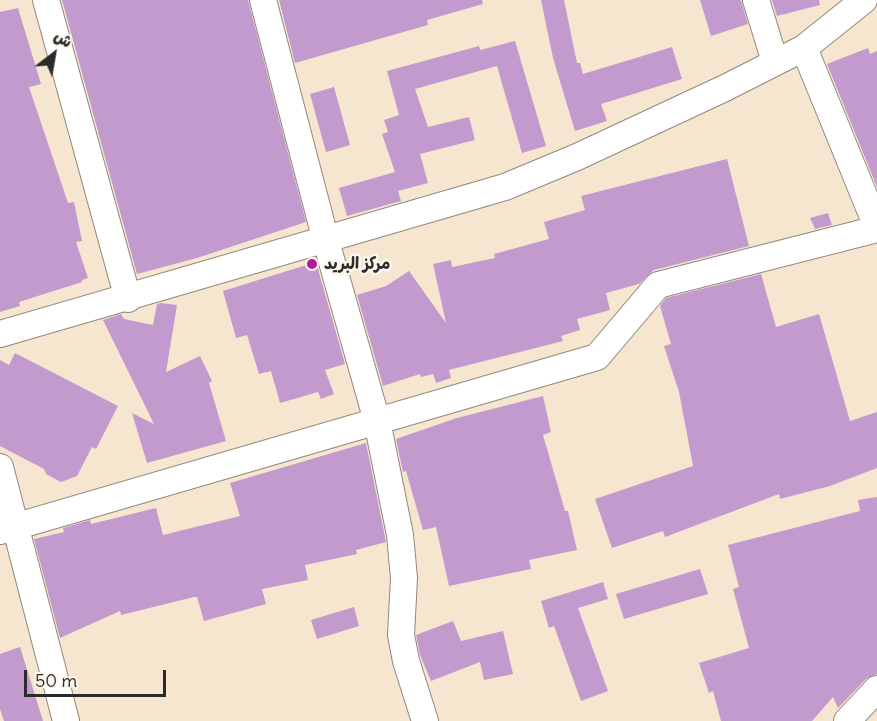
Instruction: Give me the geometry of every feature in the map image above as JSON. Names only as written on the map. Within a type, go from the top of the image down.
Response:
[{"type":"street","points":[[46,0],[128,299]]},
{"type":"street","points":[[263,0],[326,241],[377,422],[400,535],[404,578],[401,635],[406,661],[424,721]]},
{"type":"street","points":[[756,0],[775,62]]},
{"type":"street","points":[[0,334],[128,299],[505,187],[598,147],[804,48],[864,0]]},
{"type":"street","points":[[8,529],[597,357],[658,285],[877,228],[804,48]]},
{"type":"street","points":[[0,467],[8,529],[66,721]]},
{"type":"street","points":[[847,721],[877,689]]},
{"type":"building","points":[[62,0],[248,0],[306,222],[197,258],[137,274]]},
{"type":"building","points":[[279,0],[482,0],[483,4],[427,20],[428,25],[295,63]]},
{"type":"building","points":[[541,0],[564,0],[577,63],[580,63],[583,74],[672,47],[682,79],[601,104],[607,121],[575,131],[553,58]]},
{"type":"building","points":[[700,0],[741,0],[748,24],[711,36]]},
{"type":"building","points":[[772,0],[819,0],[820,5],[777,16]]},
{"type":"building","points":[[18,8],[41,84],[29,87],[68,203],[74,202],[82,241],[76,242],[88,278],[82,282],[19,302],[20,306],[0,312],[0,12]]},
{"type":"building","points":[[515,41],[546,146],[522,153],[497,66],[415,89],[428,127],[469,117],[475,140],[420,154],[428,183],[398,191],[401,201],[347,216],[339,188],[395,172],[382,134],[388,132],[384,120],[399,115],[387,71],[479,46],[480,50]]},
{"type":"building","points":[[868,48],[870,54],[877,51],[877,187],[827,64]]},
{"type":"building","points":[[334,87],[350,145],[326,152],[310,94]]},
{"type":"building","points":[[727,159],[749,246],[654,270],[639,284],[606,293],[610,310],[577,319],[580,330],[561,336],[563,341],[449,370],[451,378],[436,383],[433,374],[421,377],[420,374],[383,386],[357,295],[386,286],[409,271],[446,323],[433,264],[451,260],[452,267],[495,258],[494,254],[549,239],[544,222],[585,210],[581,196]]},
{"type":"building","points":[[828,213],[832,225],[815,229],[810,218]]},
{"type":"building","points":[[316,262],[345,364],[325,370],[334,394],[321,399],[318,392],[280,403],[271,371],[259,374],[247,335],[236,338],[223,291]]},
{"type":"building","points":[[761,274],[776,327],[819,314],[850,421],[877,412],[877,468],[830,486],[780,499],[779,494],[665,537],[663,531],[612,548],[595,499],[693,466],[679,392],[664,346],[671,344],[660,306],[666,298]]},
{"type":"building","points":[[157,304],[177,305],[166,372],[200,356],[212,381],[209,383],[226,441],[147,463],[132,413],[154,424],[103,320],[121,314],[124,319],[153,325]]},
{"type":"building","points":[[15,353],[118,406],[96,449],[92,447],[77,476],[61,482],[46,474],[44,469],[0,446],[0,360],[9,365]]},
{"type":"building","points":[[543,396],[551,432],[543,435],[565,511],[568,511],[577,550],[529,560],[531,569],[449,586],[436,527],[423,530],[406,471],[403,472],[396,439],[457,418]]},
{"type":"building","points":[[366,443],[386,542],[356,550],[357,554],[305,565],[308,580],[262,589],[266,604],[204,621],[197,597],[194,597],[121,615],[120,611],[60,638],[34,539],[64,532],[63,528],[90,520],[91,524],[156,508],[163,535],[240,516],[230,483]]},
{"type":"building","points":[[877,497],[877,674],[866,679],[838,708],[833,697],[812,721],[721,721],[713,691],[709,693],[699,663],[749,648],[733,589],[739,587],[728,545],[860,511],[858,500]]},
{"type":"building","points":[[700,569],[708,594],[624,619],[616,594]]},
{"type":"building","points":[[603,582],[608,599],[578,608],[608,691],[581,701],[554,626],[549,628],[541,601]]},
{"type":"building","points":[[354,607],[359,626],[317,639],[311,620]]},
{"type":"building","points":[[453,621],[461,641],[503,631],[513,674],[484,680],[480,662],[431,681],[420,655],[416,635]]},
{"type":"building","points":[[20,647],[43,721],[4,721],[0,709],[0,654]]},
{"type":"place","name":"مركز البريد","points":[[312,264]]}]
